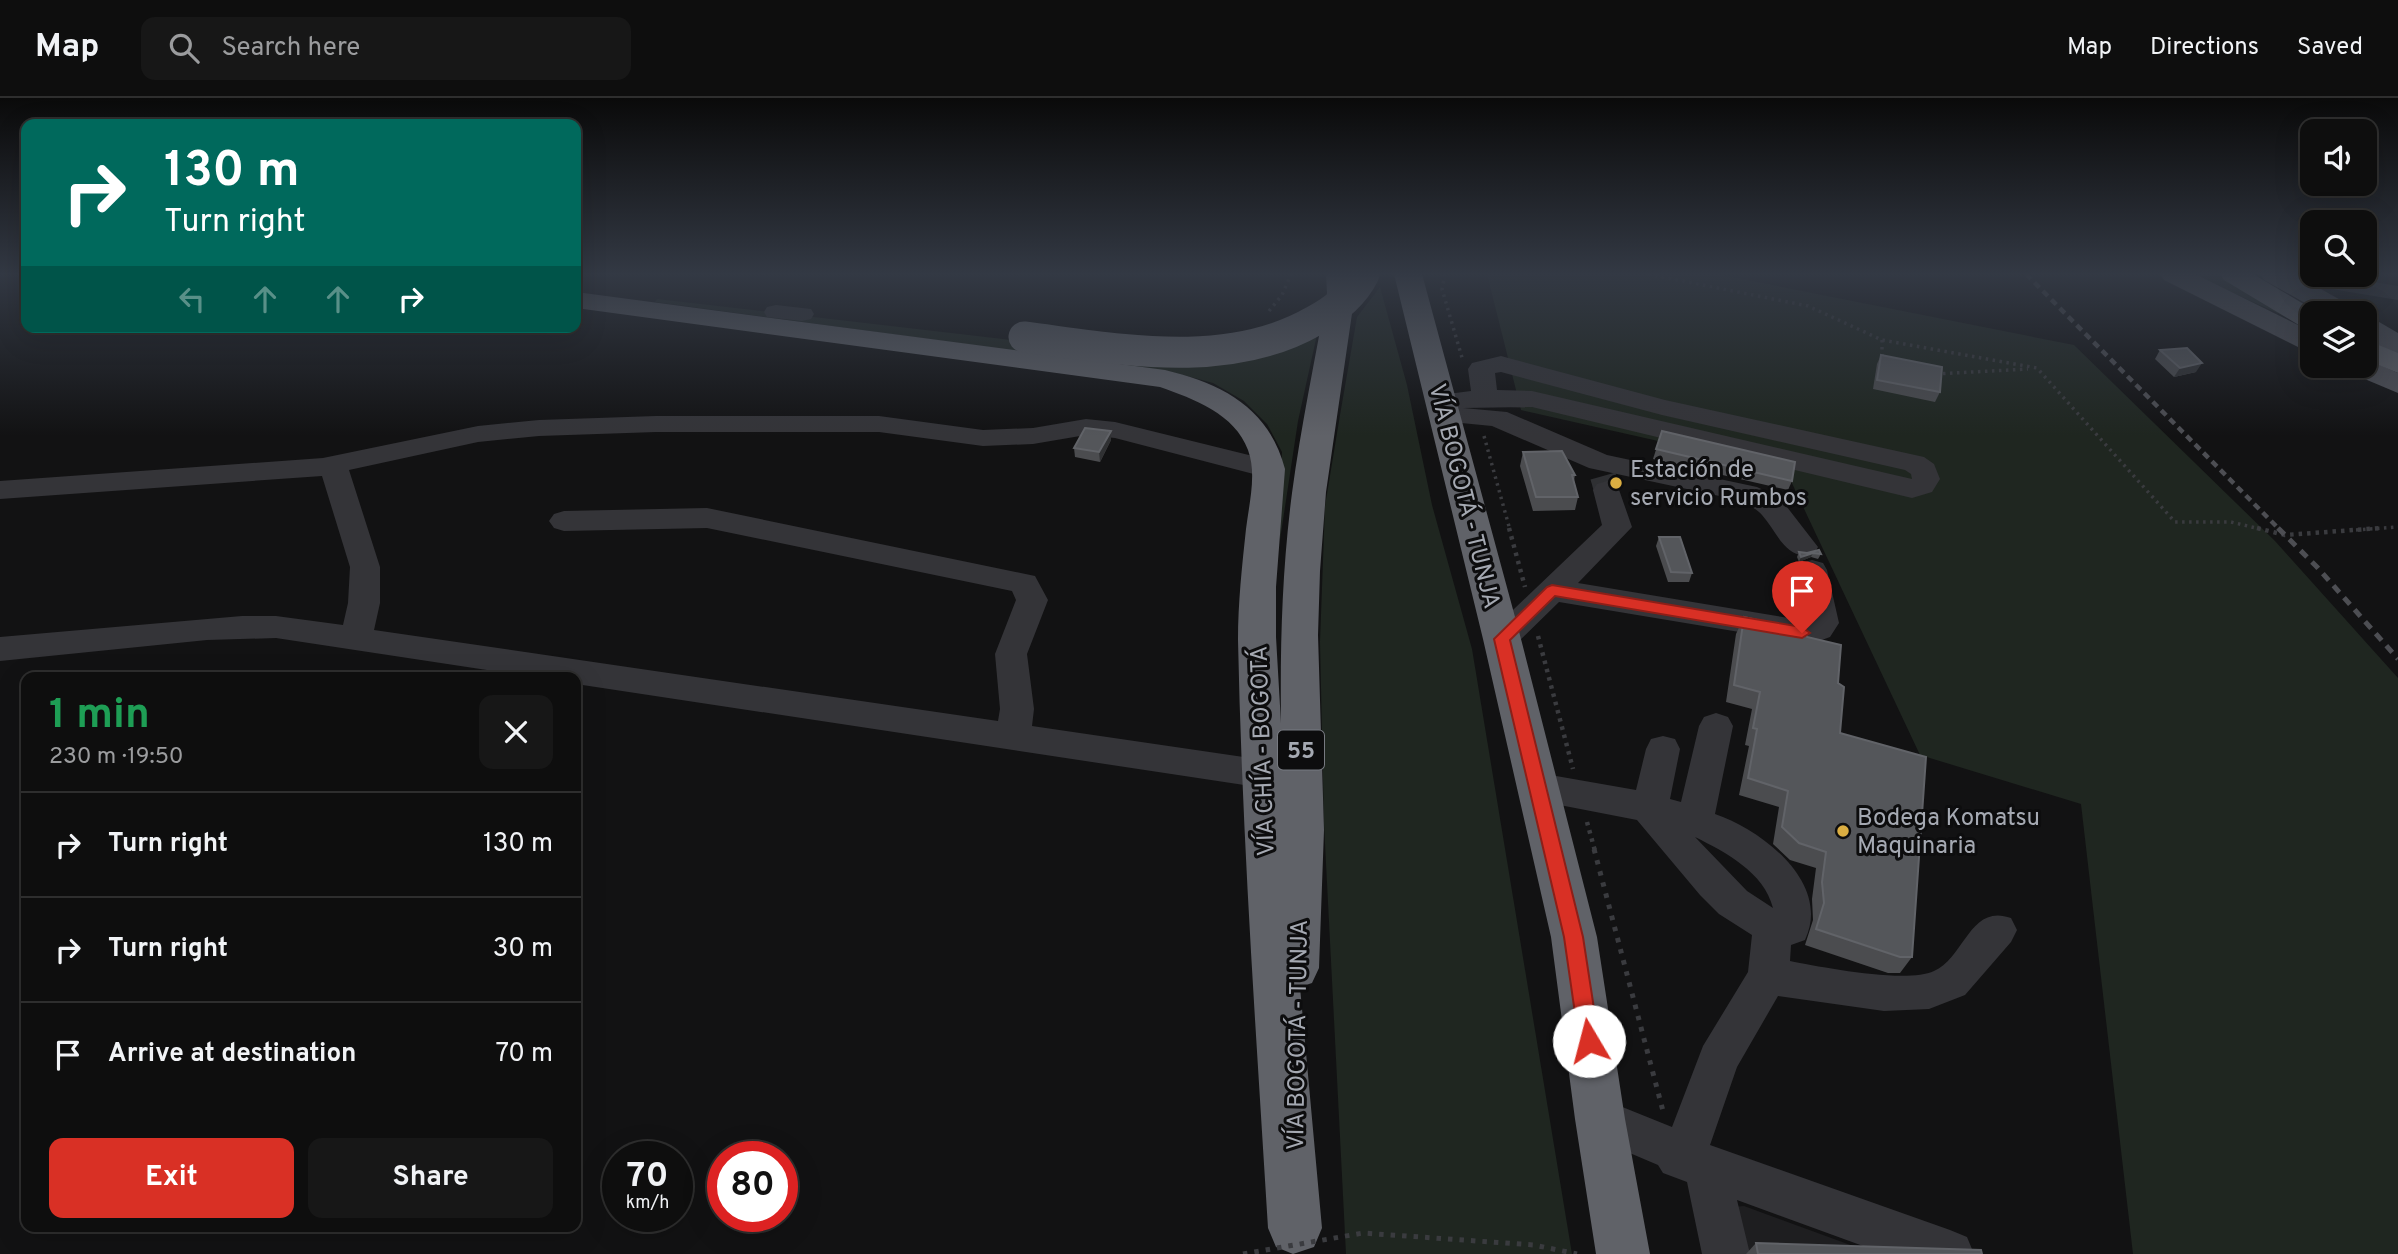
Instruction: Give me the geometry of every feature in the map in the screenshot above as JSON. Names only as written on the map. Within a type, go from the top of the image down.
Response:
[{"type":"highway","name":"VÍA CHÍA - BOGOTÁ","points":[[784,328],[1165,379],[1198,389],[1239,413],[1260,440],[1269,470],[1258,600],[1268,873],[1297,1241]]},
{"type":"highway","points":[[947,328],[1153,352],[1228,349],[1261,342],[1298,328]]},
{"type":"highway","name":"VÍA BOGOTÁ - TUNJA","points":[[1297,1241],[1296,944],[1303,830],[1299,635],[1309,492],[1335,328]]},
{"type":"highway","name":"VÍA BOGOTÁ - TUNJA","points":[[1431,328],[1464,406],[1502,639],[1559,791],[1574,937],[1600,1119],[1623,1254]]},
{"type":"highway","points":[[2377,354],[2398,364]]},
{"type":"main road","points":[[2282,328],[2300,337]]},
{"type":"main road","points":[[2377,333],[2398,345]]},
{"type":"main road","points":[[2377,374],[2398,384]]},
{"type":"street","points":[[1464,406],[1532,399],[1605,405],[1914,463],[1924,470],[1926,479],[1922,486],[1912,489],[1605,405]]},
{"type":"street","points":[[1464,406],[1497,418],[1603,476],[1755,496],[1776,511],[1807,558],[1824,623],[1811,633],[1542,600]]},
{"type":"street","points":[[0,490],[333,465],[478,434],[539,428],[839,423],[879,424],[983,438],[1033,436],[1086,427],[1115,430],[1269,470]]},
{"type":"street","points":[[333,465],[365,567],[364,603],[356,638]]},
{"type":"street","points":[[1502,639],[1617,527],[1603,476]]},
{"type":"street","points":[[564,521],[707,518],[1024,583],[1032,600],[1011,654],[1017,709],[1014,736]]},
{"type":"street","points":[[0,649],[57,646],[232,626],[276,627],[1264,774]]},
{"type":"street","points":[[1695,820],[1716,726]]},
{"type":"street","points":[[1650,809],[1663,749]]},
{"type":"street","points":[[1559,791],[1650,809],[1695,820],[1729,835],[1768,867],[1782,883],[1791,905],[1794,920],[1791,928],[1773,927],[1752,916],[1721,890],[1650,809]]},
{"type":"street","points":[[1726,1254],[1686,1158],[1718,1060],[1768,976],[1773,927]]},
{"type":"street","points":[[1768,976],[1884,992],[1918,992],[1948,985],[1997,930]]},
{"type":"street","points":[[1600,1119],[1686,1158],[1950,1254]]},
{"type":"path","points":[[1449,328],[1464,406],[1542,600],[1559,791],[1686,1158]]},
{"type":"path","points":[[1852,328],[1882,340],[2037,368],[2175,522],[2231,522],[2285,535],[2398,527]]},
{"type":"path","points":[[1882,340],[1882,363]]},
{"type":"path","points":[[1928,373],[1940,375],[2037,368]]},
{"type":"path","points":[[1243,1254],[1363,1233],[1534,1245],[1577,1254]]},
{"type":"shaded area","points":[[847,328],[908,328],[1151,356],[1318,330],[1298,421],[1280,540],[1282,452],[1267,424],[1244,401],[1213,383],[1172,372]]},
{"type":"shaded area","points":[[1355,328],[1391,328],[1407,385],[1432,505],[1472,649],[1572,1254],[1346,1254],[1324,824],[1320,642],[1325,506]]},
{"type":"shaded area","points":[[1500,328],[1988,328],[2074,345],[2275,541],[2398,678],[2398,1254],[2133,1254],[2081,804],[1920,755],[1790,479],[1791,471],[1521,410]]},
{"type":"shaded area","points":[[1744,1206],[1875,1254],[1710,1254],[1700,1210]]},
{"type":"building","points":[[2187,348],[2202,363],[2180,368],[2160,350]]},
{"type":"building","points":[[1881,355],[1942,367],[1940,392],[1877,380]]},
{"type":"building","points":[[1085,428],[1111,431],[1099,452],[1074,448]]},
{"type":"building","points":[[1662,431],[1795,462],[1792,481],[1656,449]]},
{"type":"building","points":[[1562,451],[1575,475],[1572,475],[1578,497],[1536,497],[1523,452]]},
{"type":"building","points":[[1659,537],[1680,537],[1692,573],[1671,572]]},
{"type":"building","points":[[1819,550],[1821,554],[1813,553],[1801,557],[1799,552],[1807,553]]},
{"type":"building","name":"Bodega Komatsu Maquinaria","points":[[1744,617],[1804,631],[1807,637],[1841,645],[1838,683],[1844,687],[1840,733],[1926,757],[1912,957],[1900,957],[1816,929],[1824,903],[1822,882],[1826,852],[1799,843],[1782,827],[1788,791],[1748,778],[1757,729],[1753,728],[1760,692],[1734,685]]},
{"type":"building","points":[[1756,1243],[1981,1250],[1982,1254],[1758,1254]]},
{"type":"tunnel","points":[[1603,476],[1607,490]]},
{"type":"railway","points":[[2080,328],[2280,530]]},
{"type":"railway","points":[[2280,530],[2317,567],[2398,659]]},
{"type":"place","name":"Estación de servicio Rumbos","points":[[1616,483]]},
{"type":"place","name":"Bodega Komatsu Maquinaria","points":[[1843,831]]},
{"type":"route","points":[[1589,1041],[1574,937],[1502,639],[1552,590],[1802,633]]}]
